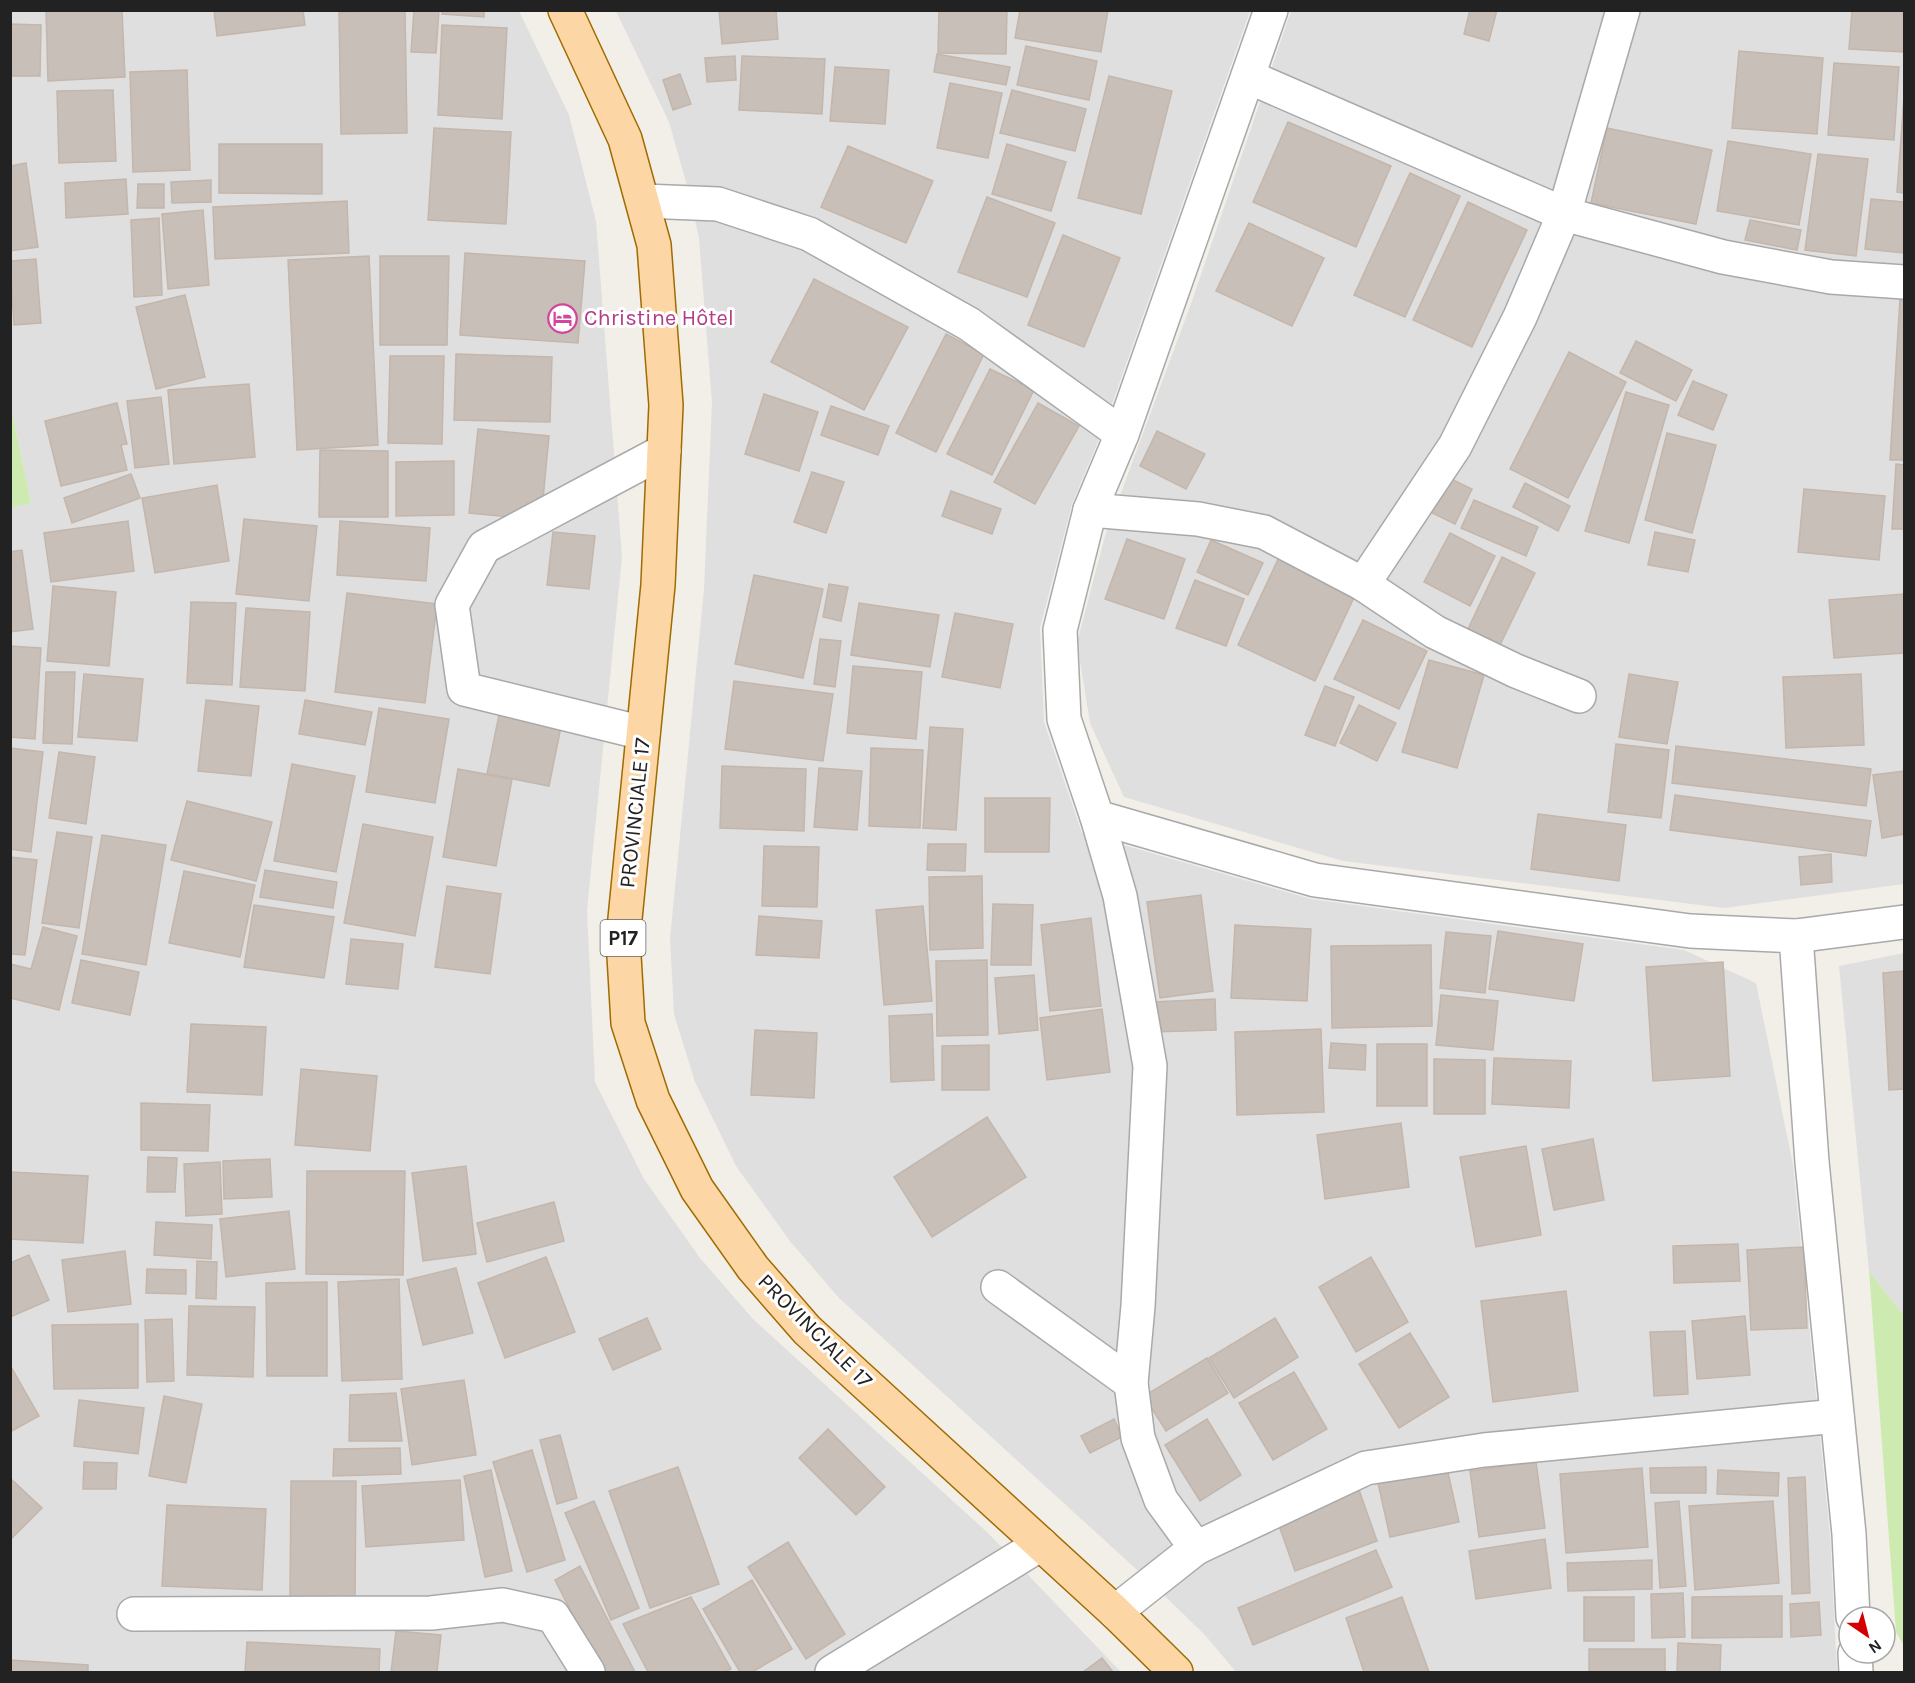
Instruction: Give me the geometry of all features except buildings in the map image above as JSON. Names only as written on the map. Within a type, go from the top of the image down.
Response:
[{"type":"main road","name":"PROVINCIALE 17","points":[[565,10],[626,139],[654,245],[666,405],[664,451],[658,585],[623,939],[628,1023],[653,1100],[697,1189],[753,1268],[807,1330],[1115,1612],[1176,1672]]},
{"type":"street","points":[[1196,1548],[1161,1500],[1138,1438],[1131,1383],[1138,1306],[1150,1066],[1120,896],[1097,817],[1064,719],[1060,630],[1090,510],[1122,434],[1271,10]]},
{"type":"street","points":[[1364,584],[1455,446],[1520,317],[1564,214],[1623,10]]},
{"type":"street","points":[[1249,76],[1564,214],[1723,257],[1831,277],[1905,282]]},
{"type":"street","points":[[644,201],[718,204],[809,234],[969,324],[1122,434]]},
{"type":"street","points":[[643,734],[464,688],[452,605],[484,547],[664,451]]},
{"type":"street","points":[[1090,510],[1198,519],[1264,532],[1364,584],[1435,632],[1516,671],[1580,696]]},
{"type":"street","points":[[1097,817],[1315,880],[1690,931],[1796,936],[1905,922]]},
{"type":"street","points":[[1796,936],[1812,1162],[1849,1534],[1852,1605]]},
{"type":"street","points":[[998,1287],[1131,1383]]},
{"type":"street","points":[[1115,1612],[1196,1548],[1366,1468],[1484,1450],[1837,1416]]},
{"type":"street","points":[[832,1672],[1041,1544]]},
{"type":"street","points":[[134,1614],[431,1613],[503,1605],[553,1616],[588,1672]]},
{"type":"shaded area","points":[[11,11],[519,11],[569,115],[596,221],[622,557],[587,910],[595,1082],[644,1179],[700,1258],[753,1319],[988,1533],[1121,1672],[11,1672],[10,508],[31,503],[10,403]]},
{"type":"shaded area","points":[[616,11],[1250,11],[1104,427],[1072,504],[1040,628],[1044,722],[1082,833],[1311,899],[1684,950],[1756,983],[1793,1165],[1830,1535],[1837,1672],[1236,1672],[1205,1635],[1147,1579],[839,1298],[789,1240],[736,1166],[695,1082],[674,1014],[670,939],[704,589],[712,403],[699,238],[688,189],[669,122]]},
{"type":"shaded area","points":[[1291,11],[1904,11],[1904,884],[1724,908],[1343,861],[1124,797],[1090,723],[1077,643],[1105,536],[1192,301]]},
{"type":"shaded area","points":[[1904,953],[1904,1316],[1869,1271],[1839,966]]},
{"type":"green space","points":[[10,403],[31,503],[11,508],[10,508]]},
{"type":"green space","points":[[1869,1271],[1904,1316],[1904,1646],[1897,1634],[1897,1605],[1894,1605]]},
{"type":"place","name":"Christine Hôtel","points":[[563,318]]}]
